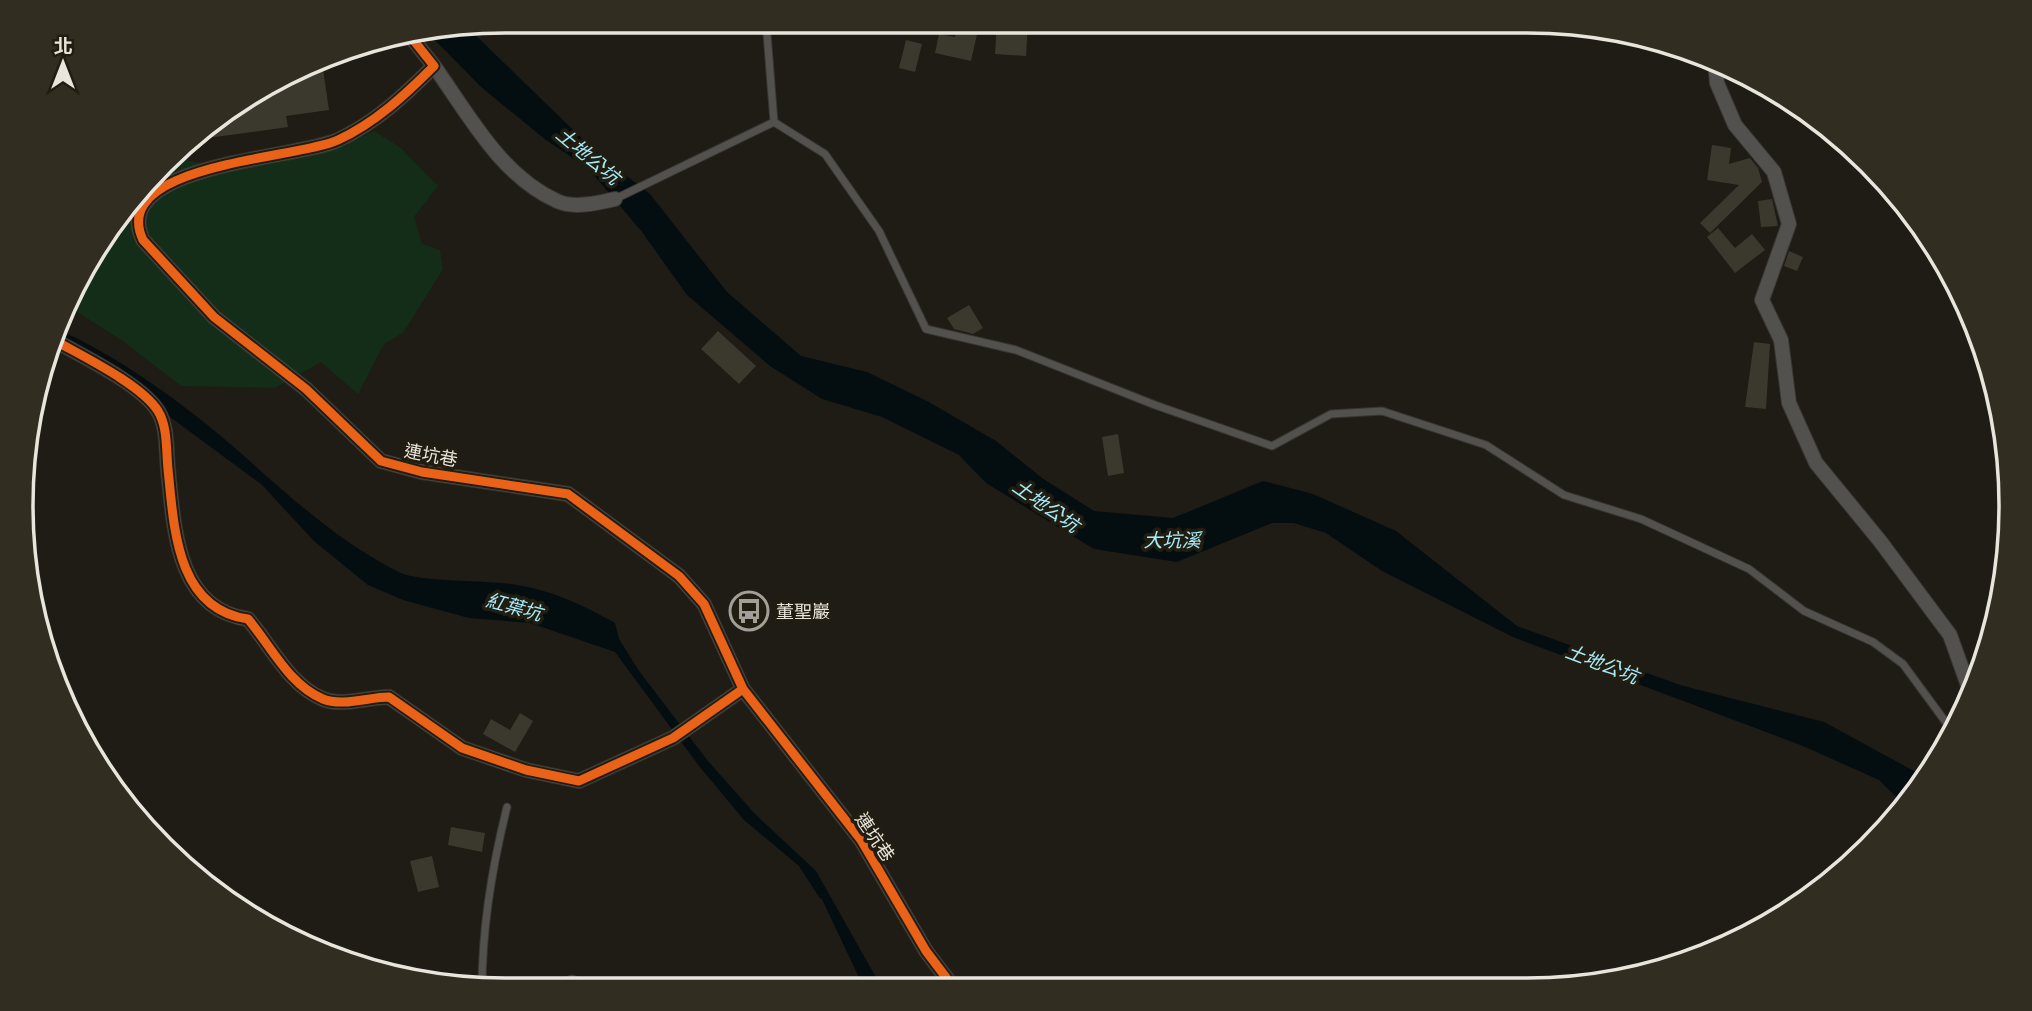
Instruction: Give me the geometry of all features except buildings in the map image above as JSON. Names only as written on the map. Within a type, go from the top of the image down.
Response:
[{"type":"street","points":[[415,42],[505,165],[558,202],[592,204],[615,199]]},
{"type":"street","name":"連坑巷","points":[[434,66],[397,103],[336,141],[301,152],[204,168],[164,185],[144,207],[138,229],[144,240],[214,317],[306,389],[381,461],[422,472],[568,494],[679,576],[704,604],[743,688],[861,840],[926,951],[946,978]]},
{"type":"street","points":[[1716,73],[1717,83],[1735,125],[1774,172],[1789,224],[1762,300],[1781,340],[1789,403],[1816,463],[1880,541],[1950,635],[1966,679]]},
{"type":"street","points":[[62,344],[100,365],[159,411],[166,438],[181,558],[203,600],[224,615],[248,619],[277,659],[301,683],[324,700],[353,701],[389,697],[462,748],[526,770],[579,781],[673,737],[743,688]]},
{"type":"lane","points":[[767,33],[774,122]]},
{"type":"lane","points":[[615,199],[774,122]]},
{"type":"lane","points":[[774,122],[825,154],[879,231],[926,329],[1016,350],[1155,405],[1272,446],[1331,414],[1381,411],[1486,444],[1564,495],[1641,519],[1749,569],[1804,611],[1873,642],[1903,664],[1946,722]]},
{"type":"lane","points":[[482,977],[482,948],[496,853],[507,807]]},
{"type":"green space","points":[[374,131],[401,148],[438,186],[414,217],[422,244],[440,250],[443,269],[403,333],[384,344],[358,394],[321,362],[275,388],[181,386],[123,341],[76,311],[113,243],[150,194],[184,160],[233,170],[340,147]]},
{"type":"water","name":"大坑溪","points":[[474,34],[596,152],[650,194],[727,292],[801,356],[867,372],[927,401],[996,441],[1042,478],[1094,511],[1173,518],[1263,481],[1313,494],[1396,531],[1517,626],[1680,685],[1824,722],[1916,772],[1897,798],[1879,780],[1803,746],[1513,637],[1382,571],[1326,533],[1294,523],[1272,523],[1177,562],[1094,549],[986,483],[959,455],[882,417],[822,399],[770,366],[687,295],[642,232],[588,168],[546,140],[481,87],[434,39]]},
{"type":"water","points":[[66,333],[130,369],[178,402],[318,520],[380,562],[411,576],[530,587],[568,600],[615,623],[619,639],[639,671],[708,761],[755,814],[816,871],[876,978],[859,978],[811,876],[744,820],[699,766],[615,652],[530,623],[469,618],[403,600],[368,585],[314,541],[262,485],[162,411],[60,348]]},
{"type":"waterway","name":"紅葉坑","points":[[801,865],[821,896]]},
{"type":"cycle path","points":[[415,42],[434,66],[377,117],[352,133],[317,147],[212,168],[179,180],[153,195],[139,214],[143,240],[214,317],[306,389],[381,461],[422,472],[568,494],[679,576],[704,604],[743,689],[861,840],[926,951],[946,978]]},
{"type":"cycle path","points":[[62,344],[124,381],[150,401],[158,411],[165,432],[177,539],[183,562],[193,582],[206,600],[224,612],[248,619],[290,675],[311,693],[330,701],[347,702],[389,697],[462,748],[526,770],[579,781],[673,738],[743,689]]},
{"type":"place","name":"董聖巖","points":[[749,611]]},
{"type":"water label","name":"土地公坑","points":[[588,156]]},
{"type":"water label","name":"土地公坑","points":[[1046,506]]},
{"type":"water label","name":"土地公坑","points":[[1602,664]]}]
